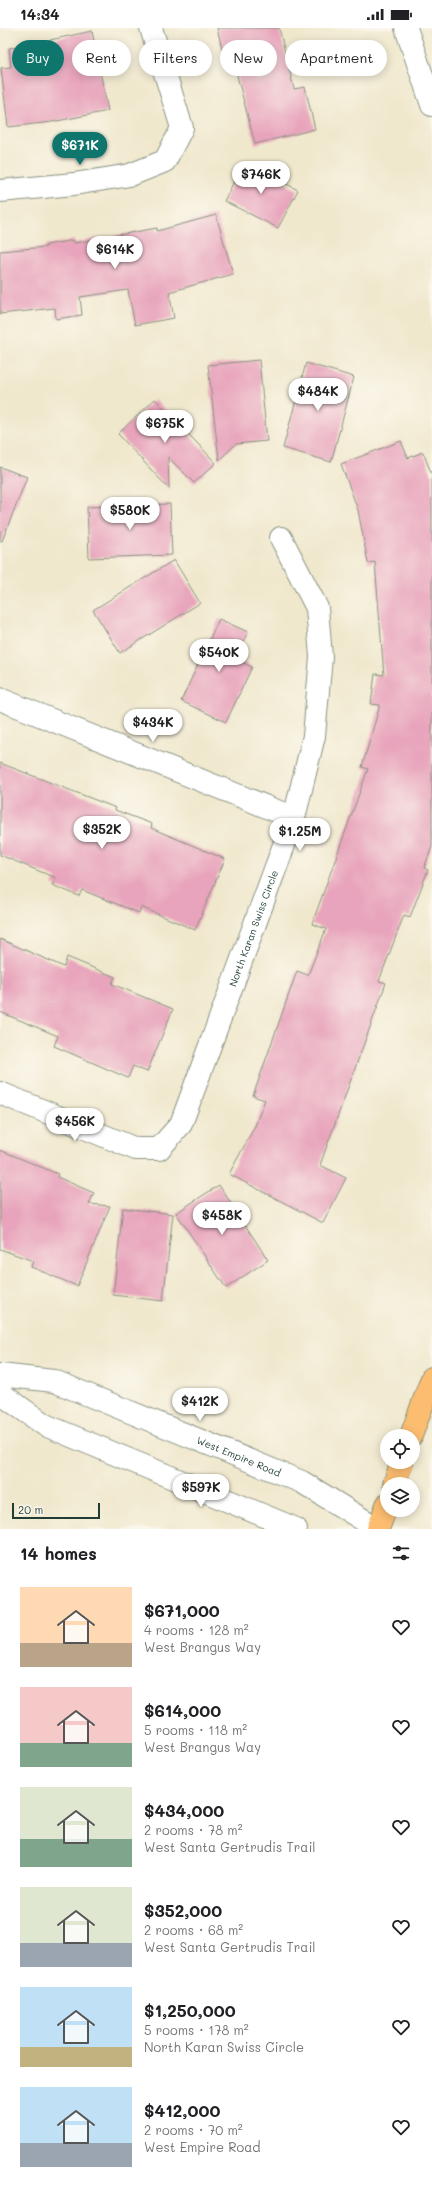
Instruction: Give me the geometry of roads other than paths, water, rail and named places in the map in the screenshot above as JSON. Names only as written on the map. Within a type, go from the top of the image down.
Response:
[{"type":"main road","points":[[414,1429],[432,1378]]},
{"type":"main road","points":[[378,1529],[382,1517]]},
{"type":"street","points":[[0,191],[74,184],[130,175],[165,161],[182,128],[151,28]]},
{"type":"street","points":[[406,28],[432,105]]},
{"type":"street","name":"North Karan Swiss Circle","points":[[0,1093],[136,1149],[159,1149],[181,1124],[294,818],[314,736],[322,657],[317,608],[281,538]]},
{"type":"street","points":[[0,699],[294,818]]},
{"type":"street","name":"West Empire Road","points":[[0,1376],[54,1381],[295,1479],[378,1529]]},
{"type":"street","points":[[0,1393],[46,1425],[296,1529]]}]
